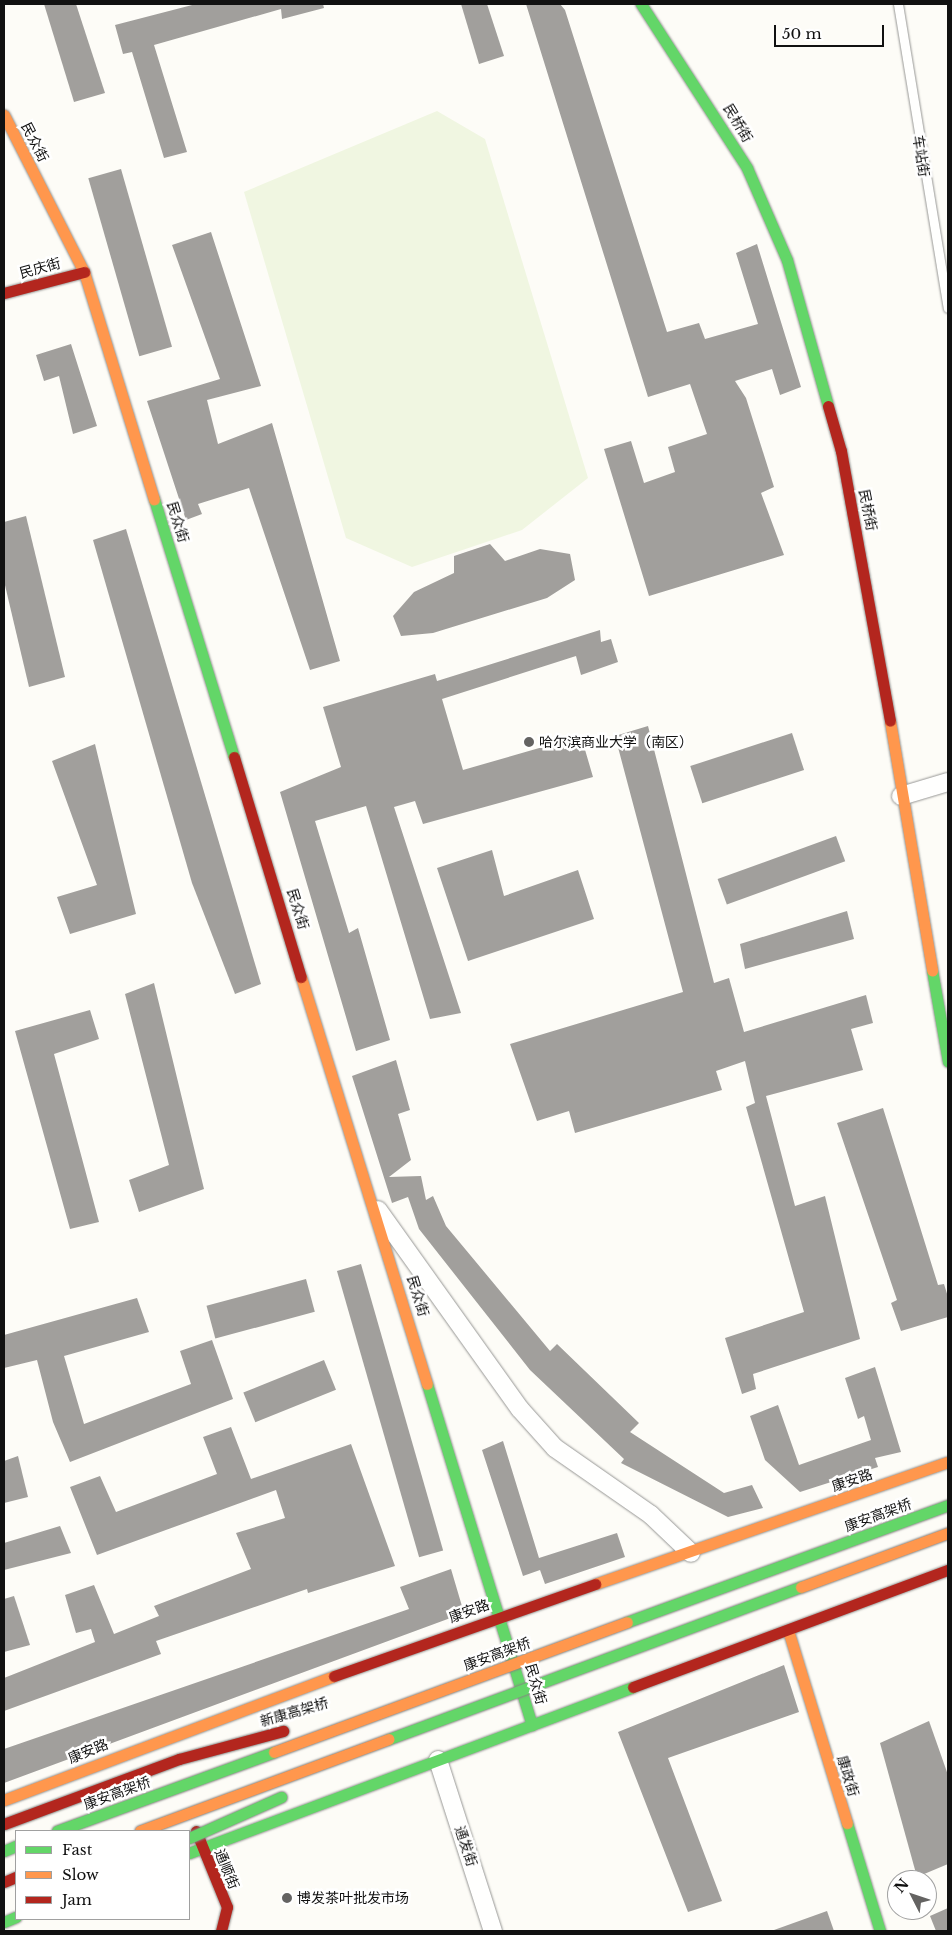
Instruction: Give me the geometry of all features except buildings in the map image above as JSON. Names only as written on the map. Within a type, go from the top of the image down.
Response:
[{"type":"main road","name":"民桥街","points":[[641,4],[747,168],[787,260],[841,451],[866,578],[901,796],[948,1062]]},
{"type":"main road","name":"民众街","points":[[4,115],[84,272],[375,1206],[532,1725]]},
{"type":"main road","name":"民庆街","points":[[4,293],[84,272]]},
{"type":"main road","name":"康安路","points":[[4,1800],[162,1738],[500,1616],[691,1553],[948,1462]]},
{"type":"main road","name":"康安高架桥","points":[[60,1830],[948,1505]]},
{"type":"main road","points":[[143,1830],[948,1533]]},
{"type":"main road","points":[[190,1853],[948,1570]]},
{"type":"main road","name":"康政街","points":[[788,1630],[880,1931]]},
{"type":"main road","name":"新康高架桥","points":[[4,1824],[180,1760],[305,1725],[458,1672],[594,1635]]},
{"type":"main road","points":[[319,1780],[482,1718],[603,1660]]},
{"type":"main road","name":"通顺街","points":[[162,1738],[202,1848],[227,1907],[221,1931]]},
{"type":"main road","points":[[190,1838],[293,1791]]},
{"type":"main road","points":[[227,1907],[235,1923]]},
{"type":"street","points":[[901,796],[948,782]]},
{"type":"street","points":[[375,1206],[520,1409],[555,1448],[651,1515],[691,1553]]},
{"type":"street","name":"通发街","points":[[438,1760],[493,1931]]},
{"type":"lane","name":"车站街","points":[[898,4],[948,308]]},
{"type":"green space","points":[[437,111],[485,139],[588,478],[522,530],[412,567],[346,538],[244,192]]},
{"type":"traffic: fast","points":[[641,4],[747,168],[787,260],[828,406]]},
{"type":"traffic: fast","points":[[154,499],[234,757]]},
{"type":"traffic: fast","points":[[932,970],[948,1062]]},
{"type":"traffic: fast","points":[[427,1384],[532,1725]]},
{"type":"traffic: fast","points":[[627,1622],[948,1505]]},
{"type":"traffic: fast","points":[[389,1739],[801,1587]]},
{"type":"traffic: fast","points":[[190,1853],[633,1687]]},
{"type":"traffic: fast","points":[[60,1830],[274,1752]]},
{"type":"traffic: fast","points":[[190,1838],[281,1797]]},
{"type":"traffic: fast","points":[[847,1823],[880,1931]]},
{"type":"traffic: fast","points":[[4,1851],[15,1846]]},
{"type":"traffic: fast","points":[[4,1922],[15,1917]]},
{"type":"traffic: slow","points":[[4,115],[84,272],[154,499]]},
{"type":"traffic: slow","points":[[890,721],[932,970]]},
{"type":"traffic: slow","points":[[301,977],[427,1384]]},
{"type":"traffic: slow","points":[[595,1584],[948,1462]]},
{"type":"traffic: slow","points":[[801,1587],[948,1533]]},
{"type":"traffic: slow","points":[[274,1752],[627,1622]]},
{"type":"traffic: slow","points":[[788,1630],[847,1823]]},
{"type":"traffic: slow","points":[[4,1800],[334,1676]]},
{"type":"traffic: slow","points":[[143,1830],[389,1739]]},
{"type":"traffic: jam","points":[[4,293],[84,272]]},
{"type":"traffic: jam","points":[[828,406],[841,451],[890,721]]},
{"type":"traffic: jam","points":[[234,757],[301,977]]},
{"type":"traffic: jam","points":[[633,1687],[948,1570]]},
{"type":"traffic: jam","points":[[334,1676],[595,1584]]},
{"type":"traffic: jam","points":[[4,1824],[179,1759],[283,1731]]},
{"type":"traffic: jam","points":[[196,1831],[227,1907],[221,1931]]},
{"type":"traffic: jam","points":[[4,1882],[15,1877]]},
{"type":"place","name":"哈尔滨商业大学（南区）","points":[[529,742]]},
{"type":"place","name":"博发茶叶批发市场","points":[[287,1898]]}]
